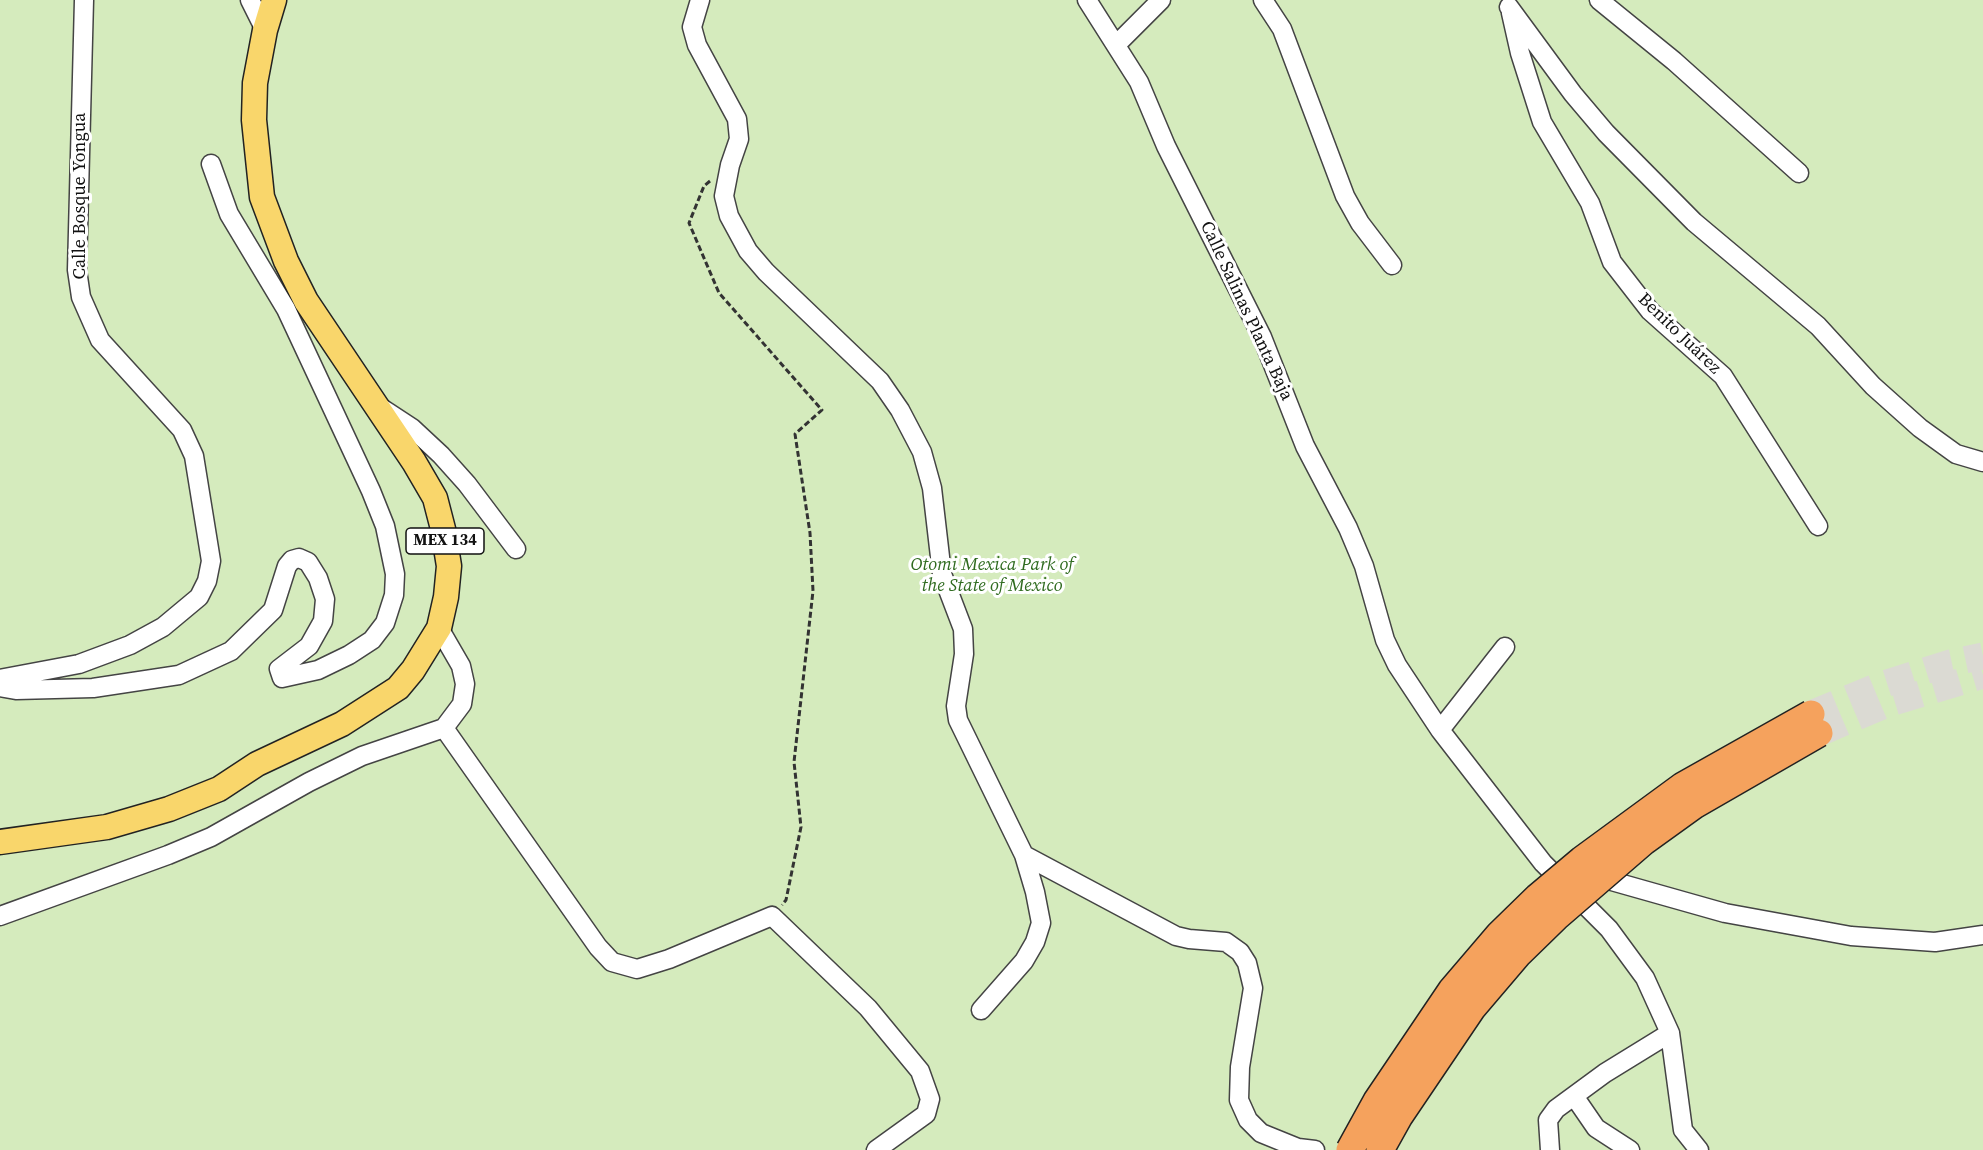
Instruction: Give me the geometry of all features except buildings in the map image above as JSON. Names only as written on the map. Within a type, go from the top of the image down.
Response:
[{"type":"highway","points":[[1350,1150],[1377,1101],[1452,990],[1499,935],[1538,897],[1599,848],[1683,786],[1815,723],[1644,841],[1556,917],[1518,954],[1472,1008],[1399,1116],[1380,1150]]},
{"type":"main road","name":"MEX 134","points":[[0,842],[107,827],[169,809],[219,789],[257,764],[342,724],[398,688],[413,670],[439,628],[446,597],[448,566],[443,529],[435,498],[374,403],[296,305],[268,220],[257,171],[255,83],[265,30],[274,0]]},
{"type":"street","name":"Calle Bosque Yongua","points":[[0,679],[79,664],[130,645],[163,627],[199,597],[207,581],[211,561],[194,456],[182,430],[100,340],[81,297],[77,270],[84,0]]},
{"type":"street","points":[[250,0],[265,30]]},
{"type":"street","points":[[700,0],[692,27],[697,45],[737,118],[739,139],[730,165],[724,196],[726,206],[748,251],[774,280],[880,381],[900,410],[922,452],[932,488],[942,574],[963,629],[964,654],[956,706],[958,720],[1024,855],[1039,905],[1041,923],[1035,942],[1024,961],[981,1010]]},
{"type":"street","name":"Calle Salinas Planta Baja","points":[[1087,0],[1117,44],[1138,82],[1166,146],[1262,337],[1305,446],[1348,528],[1364,566],[1385,640],[1397,665],[1440,730],[1543,863],[1622,944],[1645,978],[1670,1033],[1683,1130],[1699,1150]]},
{"type":"street","points":[[1117,44],[1161,0]]},
{"type":"street","points":[[1263,0],[1282,29],[1345,196],[1360,223],[1392,265]]},
{"type":"street","points":[[1599,0],[1674,61],[1799,173]]},
{"type":"street","points":[[1508,4],[1599,125],[1694,222],[1818,327],[1874,386],[1920,428],[1956,454],[1983,462]]},
{"type":"street","name":"Benito Juárez","points":[[1508,4],[1520,53],[1542,122],[1590,203],[1612,262],[1650,312],[1723,376],[1818,526]]},
{"type":"street","points":[[8,689],[93,688],[179,675],[231,651],[273,609],[287,566],[292,560],[299,558],[308,562],[318,578],[325,599],[322,621],[309,645],[279,669],[282,678],[318,670],[349,655],[372,640],[385,623],[394,595],[395,573],[385,526],[296,305],[229,214],[211,164]]},
{"type":"street","points":[[374,403],[412,428],[441,455],[467,484],[516,549]]},
{"type":"street","points":[[0,916],[211,837],[309,782],[362,756],[444,728],[462,704],[465,684],[461,666],[439,628]]},
{"type":"street","points":[[1440,730],[1504,646]]},
{"type":"street","points":[[444,728],[598,947],[612,962],[637,969],[669,959],[772,916],[868,1008],[920,1071],[930,1099],[926,1114],[876,1150]]},
{"type":"street","points":[[1024,855],[1176,936],[1227,942],[1240,952],[1247,963],[1253,988],[1240,1067],[1239,1100],[1248,1120],[1261,1133],[1298,1148],[1315,1150]]},
{"type":"street","points":[[1543,863],[1725,914],[1851,936],[1935,942],[1983,935]]},
{"type":"street","points":[[1550,1150],[1546,1135],[1548,1120],[1556,1109],[1670,1033]]},
{"type":"street","points":[[1574,1096],[1596,1128],[1630,1150]]},
{"type":"path","points":[[730,165],[704,186],[688,223],[719,293],[822,410],[795,434],[810,533],[813,591],[794,762],[801,827],[786,900]]},
{"type":"green space","name":"Otomi Mexica Park of the State of Mexico","points":[[0,0],[1983,0],[1983,1150],[0,1150]]},
{"type":"tunnel","points":[[1811,714],[1881,685],[1950,663],[1983,656]]},
{"type":"tunnel","points":[[1819,733],[1887,704],[1983,675]]}]
